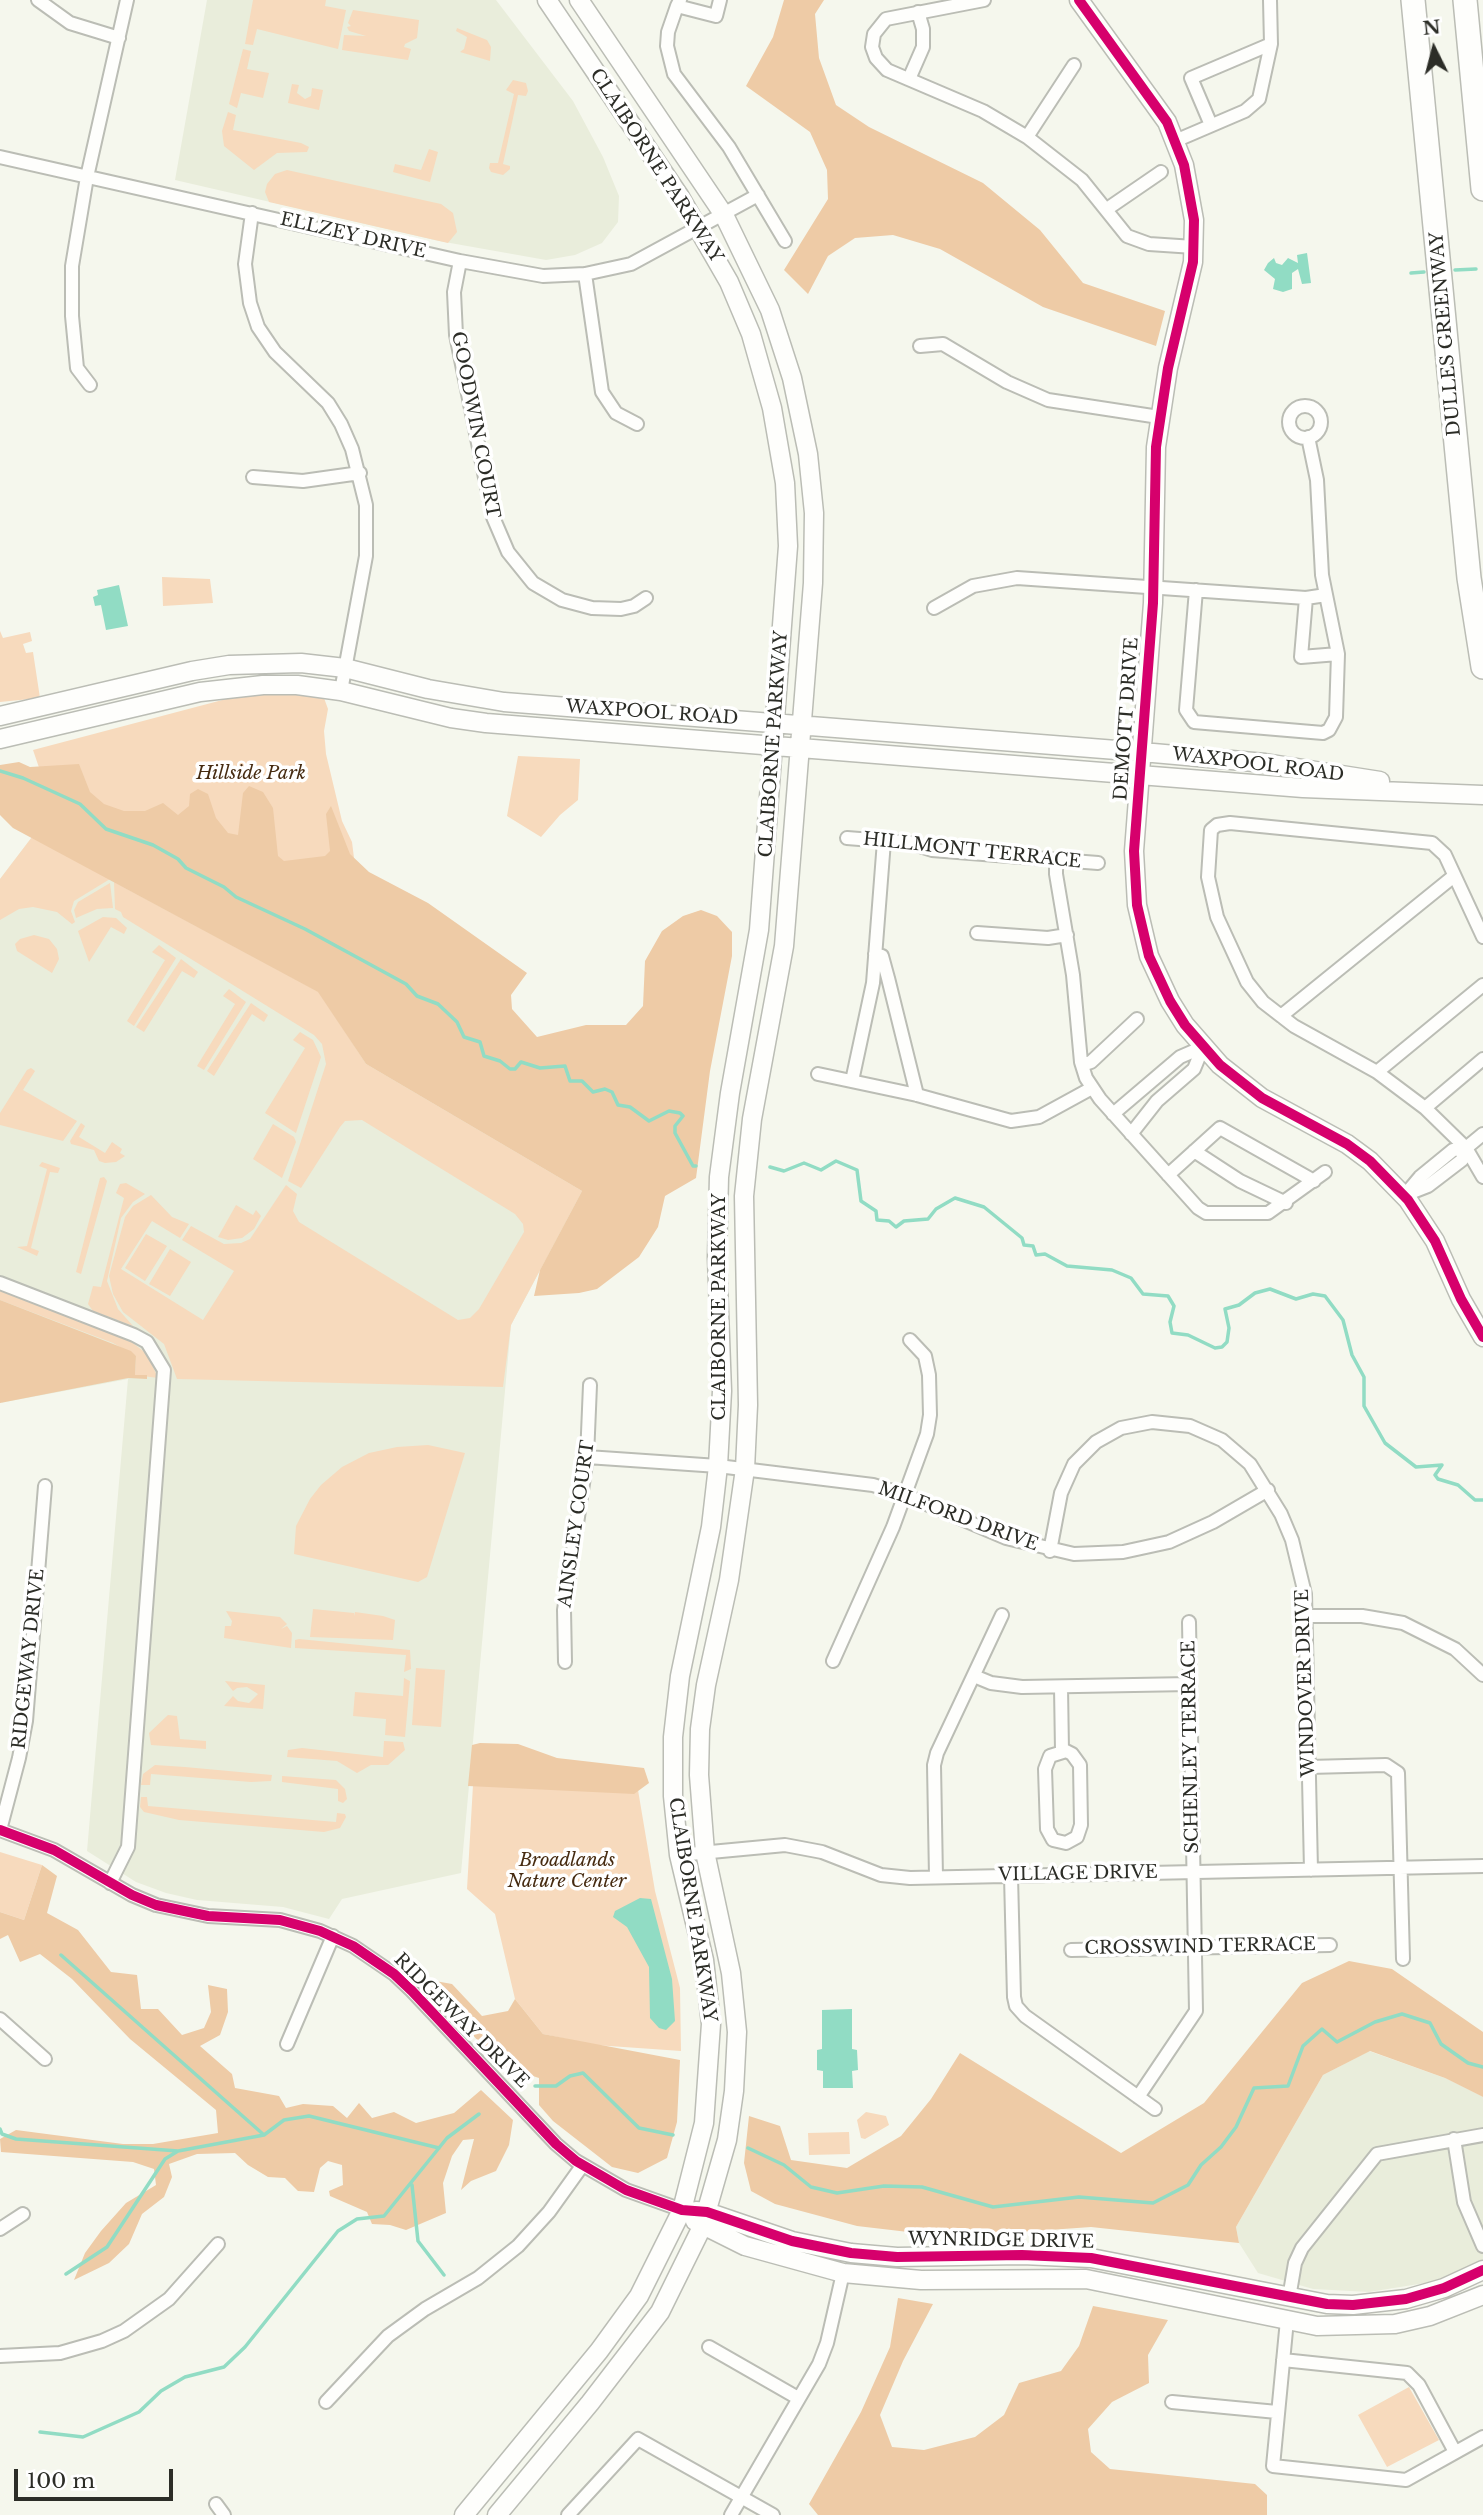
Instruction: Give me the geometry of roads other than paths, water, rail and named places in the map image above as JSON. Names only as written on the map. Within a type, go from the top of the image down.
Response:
[{"type":"highway","name":"DULLES GREENWAY","points":[[1413,0],[1469,578],[1483,667]]},
{"type":"highway","points":[[1465,0],[1483,189]]},
{"type":"street","points":[[38,0],[71,23],[119,38]]},
{"type":"street","points":[[90,385],[77,368],[71,302],[75,237],[127,0]]},
{"type":"street","name":"CLAIBORNE PARKWAY","points":[[464,2515],[620,2324],[660,2259],[682,2210],[704,2123],[711,2024],[704,1960],[679,1855],[673,1796],[676,1707],[709,1538],[718,1466],[722,1391],[717,1258],[719,1177],[730,1093],[754,969],[788,546],[779,446],[770,398],[751,334],[729,282],[700,229],[547,0]]},
{"type":"street","name":"CLAIBORNE PARKWAY","points":[[497,2515],[590,2403],[660,2312],[704,2219],[727,2140],[734,2091],[737,2032],[732,1973],[705,1852],[699,1775],[700,1729],[706,1685],[729,1580],[745,1469],[748,1405],[744,1196],[752,1119],[784,946],[801,748],[814,544],[808,454],[792,378],[777,330],[751,268],[724,215],[579,0]]},
{"type":"street","points":[[720,0],[716,16],[679,3],[668,32],[667,46],[674,74],[729,147],[785,241]]},
{"type":"street","points":[[984,0],[886,19],[877,28],[872,40],[873,53],[880,64],[983,111],[1027,136],[1082,180],[1121,230],[1136,241],[1195,247]]},
{"type":"street","name":"DEMOTT DRIVE","points":[[1079,0],[1154,102],[1175,141],[1189,183],[1195,247],[1159,417],[1154,481],[1154,587],[1134,876],[1143,933],[1165,992],[1203,1047],[1239,1081],[1262,1098],[1348,1144],[1370,1161],[1404,1196],[1435,1241],[1461,1300],[1483,1337]]},
{"type":"street","points":[[1175,141],[1245,111],[1259,99],[1270,44],[1270,0]]},
{"type":"street","points":[[909,79],[923,47],[918,12]]},
{"type":"street","points":[[1211,125],[1191,79],[1270,44]]},
{"type":"street","points":[[1027,136],[1074,65]]},
{"type":"street","name":"ELLZEY DRIVE","points":[[0,157],[517,273],[585,274],[631,264],[700,229],[758,195]]},
{"type":"street","points":[[1107,209],[1161,172]]},
{"type":"street","points":[[252,213],[245,276],[258,327],[275,352],[328,403],[352,449],[366,505],[366,556],[341,691]]},
{"type":"street","name":"GOODWIN COURT","points":[[460,261],[454,292],[456,335],[493,517],[508,552],[533,583],[570,602],[592,608],[621,609],[634,606],[646,598]]},
{"type":"street","points":[[585,274],[602,392],[616,413],[637,424]]},
{"type":"street","points":[[920,346],[943,344],[1007,382],[1048,400],[1159,417]]},
{"type":"street","points":[[1196,590],[1186,710],[1194,722],[1323,733],[1329,730],[1336,718],[1338,654],[1319,554],[1317,480],[1308,438]]},
{"type":"street","points":[[253,477],[303,481],[360,473]]},
{"type":"street","points":[[934,608],[973,586],[1002,579],[1306,598],[1326,595]]},
{"type":"street","points":[[1306,598],[1301,657],[1338,654]]},
{"type":"street","name":"WAXPOOL ROAD","points":[[0,716],[229,665],[290,663],[345,668],[473,698],[1265,763],[1435,792]]},
{"type":"street","name":"WAXPOOL ROAD","points":[[0,739],[230,688],[297,685],[341,691],[462,720],[1303,788],[1483,795]]},
{"type":"street","points":[[1483,937],[1446,855],[1432,843],[1230,823],[1217,825],[1209,836],[1208,877],[1217,917],[1247,982],[1263,1002],[1281,1016],[1377,1072],[1425,1108],[1466,1148],[1483,1177]]},
{"type":"street","name":"HILLMONT TERRACE","points":[[847,838],[910,843],[932,850],[1098,863]]},
{"type":"street","points":[[852,1081],[872,992],[884,841]]},
{"type":"street","points":[[1056,860],[1082,1066],[1092,1088],[1113,1114],[1206,1213],[1268,1213],[1286,1203],[1325,1172]]},
{"type":"street","points":[[1281,1016],[1454,876]]},
{"type":"street","points":[[977,933],[1048,938],[1066,935]]},
{"type":"street","points":[[875,954],[882,956],[917,1095]]},
{"type":"street","points":[[1377,1072],[1483,985]]},
{"type":"street","points":[[1082,1066],[1091,1062],[1137,1019]]},
{"type":"street","points":[[1113,1114],[1180,1057],[1203,1047]]},
{"type":"street","points":[[1131,1134],[1157,1101],[1194,1069],[1203,1047]]},
{"type":"street","points":[[1425,1108],[1483,1059]]},
{"type":"street","points":[[818,1074],[917,1095],[1011,1121],[1039,1117],[1092,1088]]},
{"type":"street","points":[[1146,1088],[1157,1101]]},
{"type":"street","points":[[1168,1175],[1220,1128],[1314,1181]]},
{"type":"street","points":[[1404,1196],[1428,1186],[1462,1160],[1466,1148],[1483,1134]]},
{"type":"street","points":[[1194,1151],[1240,1181],[1286,1203]]},
{"type":"street","points":[[0,1283],[134,1335],[147,1342],[164,1370],[128,1847],[110,1882]]},
{"type":"street","points":[[833,1661],[905,1495],[927,1434],[931,1394],[925,1356],[911,1340]]},
{"type":"street","name":"AINSLEY COURT","points":[[565,1662],[567,1578],[587,1457],[590,1385]]},
{"type":"street","name":"WINDOVER DRIVE","points":[[1050,1551],[1061,1493],[1074,1464],[1096,1442],[1121,1428],[1152,1422],[1171,1423],[1207,1432],[1237,1451],[1268,1490],[1292,1540],[1299,1566],[1307,1616],[1311,1870]]},
{"type":"street","name":"MILFORD DRIVE","points":[[587,1457],[718,1466],[850,1481],[905,1495],[1006,1538],[1050,1551],[1099,1554],[1157,1545],[1192,1533],[1268,1490]]},
{"type":"street","name":"RIDGEWAY DRIVE","points":[[45,1486],[26,1721],[0,1830],[54,1850],[132,1895],[177,1911],[208,1916],[279,1920],[333,1937],[394,1974],[556,2144],[582,2166],[626,2190],[682,2210]]},
{"type":"street","points":[[936,1877],[934,1765],[1002,1615]]},
{"type":"street","points":[[1307,1616],[1362,1616],[1403,1623],[1447,1643],[1483,1675]]},
{"type":"street","name":"SCHENLEY TERRACE","points":[[1138,2097],[1194,2019],[1197,2006],[1189,1622]]},
{"type":"street","points":[[974,1676],[1008,1686],[1190,1684]]},
{"type":"street","points":[[1061,1686],[1062,1751]]},
{"type":"street","points":[[1062,1751],[1072,1754],[1080,1765],[1081,1831],[1077,1837],[1066,1843],[1053,1840],[1047,1829],[1046,1762],[1062,1751]]},
{"type":"street","points":[[1309,1767],[1386,1765],[1398,1773],[1403,1868],[1403,1959]]},
{"type":"street","name":"VILLAGE DRIVE","points":[[679,1855],[785,1845],[822,1852],[881,1875],[936,1877],[1483,1866]]},
{"type":"street","points":[[1011,1876],[1013,1997],[1016,2006],[1025,2016],[1154,2109]]},
{"type":"street","points":[[287,2044],[333,1937]]},
{"type":"street","name":"CROSSWIND TERRACE","points":[[1071,1950],[1330,1945]]},
{"type":"street","points":[[0,2019],[46,2059]]},
{"type":"street","points":[[1289,2298],[1295,2263],[1302,2248],[1377,2154],[1483,2135]]},
{"type":"street","points":[[1454,2139],[1464,2203],[1483,2246]]},
{"type":"street","points":[[326,2402],[388,2336],[425,2309],[478,2278],[518,2246],[549,2212],[582,2166]]},
{"type":"street","name":"WYNRIDGE DRIVE","points":[[682,2210],[704,2219],[852,2253],[897,2257],[1023,2255],[1091,2258],[1328,2304],[1381,2303],[1429,2293],[1483,2270]]},
{"type":"street","points":[[0,2229],[23,2214]]},
{"type":"street","name":"WYNRIDGE DRIVE","points":[[704,2219],[745,2246],[843,2273],[921,2280],[1086,2279],[1287,2320],[1344,2328],[1395,2324],[1430,2316],[1483,2295]]},
{"type":"street","points":[[0,2356],[60,2353],[102,2341],[124,2331],[169,2299],[218,2244]]},
{"type":"street","points":[[731,2515],[819,2364],[827,2343],[843,2273]]},
{"type":"street","points":[[1287,2320],[1273,2466],[1406,2480],[1483,2437]]},
{"type":"street","points":[[709,2347],[798,2398]]},
{"type":"street","points":[[1283,2360],[1408,2373],[1419,2385],[1455,2452]]},
{"type":"street","points":[[1172,2402],[1277,2412]]},
{"type":"street","points":[[568,2515],[638,2439],[773,2515]]},
{"type":"waterway","points":[[1455,270],[1476,269]]},
{"type":"waterway","points":[[1411,273],[1424,272]]},
{"type":"waterway","points":[[0,771],[23,778],[80,804],[106,829],[153,845],[178,859],[186,868],[224,887],[236,897],[305,929],[406,984],[417,996],[438,1004],[457,1022],[464,1037],[480,1042],[484,1056],[500,1061],[510,1069],[515,1069],[521,1062],[540,1068],[565,1066],[570,1081],[582,1081],[593,1092],[605,1089],[612,1092],[618,1105],[630,1107],[649,1121],[669,1111],[680,1113],[683,1116],[675,1126],[675,1133],[693,1166],[696,1166]]},
{"type":"waterway","points":[[770,1167],[784,1171],[804,1163],[821,1170],[836,1161],[857,1170],[861,1201],[876,1211],[877,1220],[889,1221],[896,1227],[904,1221],[928,1219],[936,1209],[955,1198],[984,1207],[1022,1238],[1024,1245],[1033,1246],[1036,1255],[1045,1254],[1067,1266],[1112,1270],[1131,1278],[1143,1294],[1168,1296],[1174,1306],[1170,1322],[1172,1333],[1188,1335],[1215,1348],[1222,1347],[1227,1342],[1229,1328],[1225,1309],[1239,1305],[1255,1293],[1270,1289],[1296,1299],[1313,1294],[1325,1296],[1343,1320],[1352,1355],[1364,1377],[1364,1406],[1385,1443],[1416,1467],[1442,1465],[1435,1475],[1438,1479],[1458,1485],[1475,1500],[1483,1500]]},
{"type":"waterway","points":[[61,1955],[264,2135]]},
{"type":"waterway","points":[[748,2148],[784,2165],[811,2187],[837,2193],[884,2186],[922,2187],[993,2207],[1079,2197],[1153,2203],[1188,2185],[1201,2165],[1221,2147],[1236,2127],[1254,2088],[1288,2086],[1303,2046],[1322,2029],[1337,2042],[1375,2022],[1402,2014],[1430,2023],[1441,2044],[1468,2063],[1483,2067]]},
{"type":"waterway","points":[[535,2086],[556,2086],[570,2076],[583,2073],[639,2128],[673,2135]]},
{"type":"waterway","points":[[40,2432],[83,2437],[139,2412],[161,2391],[185,2377],[224,2367],[245,2347],[338,2231],[357,2219],[384,2216],[447,2138],[479,2114]]},
{"type":"waterway","points":[[0,2129],[2,2134],[16,2139],[178,2151],[264,2135],[284,2120],[309,2116],[439,2148]]},
{"type":"waterway","points":[[66,2274],[107,2247],[165,2159],[178,2151]]},
{"type":"waterway","points":[[412,2185],[418,2241],[444,2275]]},
{"type":"park label","name":"Hillside Park","points":[[251,774]]},
{"type":"park label","name":"Broadlands Nature Center","points":[[567,1871]]}]
